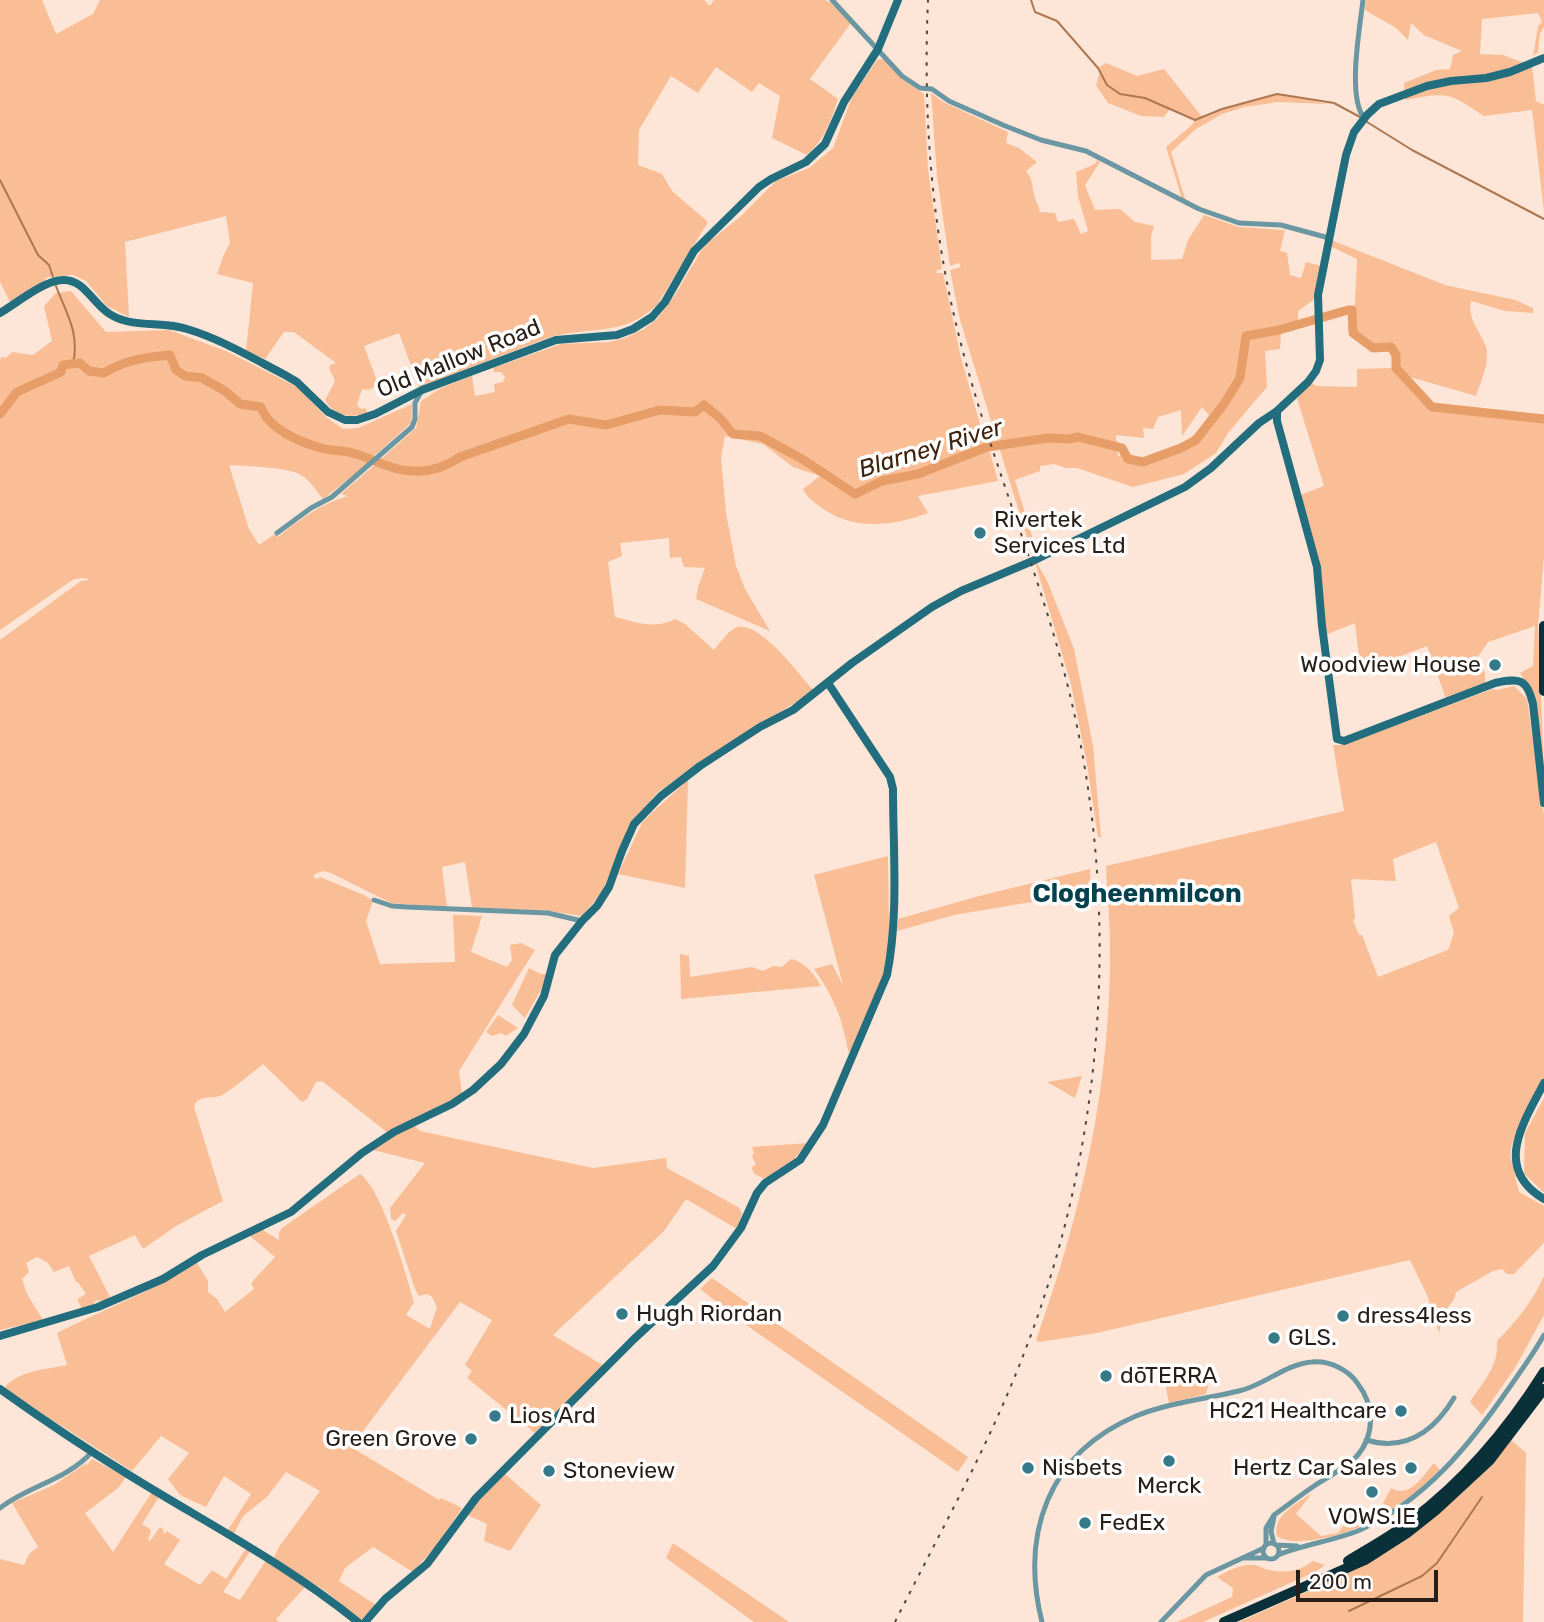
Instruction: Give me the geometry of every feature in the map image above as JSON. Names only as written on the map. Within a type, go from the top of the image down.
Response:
[{"type":"highway","points":[[1544,626],[1544,691]]},
{"type":"highway","points":[[1323,1577],[1404,1526],[1436,1501],[1484,1454],[1516,1414],[1544,1372]]},
{"type":"highway","points":[[1224,1622],[1365,1560],[1407,1533],[1490,1460],[1544,1389]]},
{"type":"street","points":[[832,0],[902,76],[920,88],[932,89],[948,101],[1041,140],[1086,151],[1114,168],[1199,209],[1239,223],[1281,225],[1329,238]]},
{"type":"street","name":"Old Mallow Road","points":[[0,313],[55,281],[69,280],[78,284],[111,316],[133,322],[187,329],[297,382],[328,412],[342,418],[364,418],[422,390],[556,340],[617,335],[652,317],[665,302],[694,251],[746,203],[759,187],[806,162],[825,144],[844,102],[878,48],[898,0]]},
{"type":"street","points":[[1363,0],[1355,71],[1359,109],[1363,119]]},
{"type":"street","points":[[0,1336],[98,1307],[163,1279],[202,1255],[292,1212],[333,1175],[390,1134],[452,1104],[473,1090],[501,1064],[524,1034],[544,996],[555,955],[597,906],[609,887],[630,833],[645,810],[700,766],[760,727],[793,710],[852,663],[932,607],[1185,487],[1211,468],[1259,423],[1277,411],[1316,371],[1320,359],[1318,295],[1347,150],[1363,119],[1379,104],[1427,86],[1486,78],[1510,72],[1544,58]]},
{"type":"street","points":[[277,533],[311,508],[332,497],[412,427],[415,403],[422,390]]},
{"type":"street","points":[[1277,411],[1277,421],[1317,568],[1321,626],[1337,738],[1340,741],[1347,739],[1495,683],[1512,679],[1520,681],[1530,690],[1533,704],[1544,803]]},
{"type":"street","points":[[365,1622],[385,1599],[427,1563],[476,1498],[636,1337],[711,1268],[741,1228],[757,1193],[765,1183],[800,1160],[823,1125],[887,975],[892,949],[893,908],[893,789],[890,777],[828,683]]},
{"type":"street","points":[[374,900],[392,906],[548,913],[582,921]]},
{"type":"street","points":[[1544,1083],[1520,1130],[1516,1150],[1517,1164],[1525,1183],[1544,1199]]},
{"type":"street","points":[[1240,1558],[1275,1559],[1278,1555],[1300,1546],[1358,1530],[1399,1507],[1444,1471],[1476,1435],[1544,1335]]},
{"type":"street","points":[[1042,1622],[1034,1580],[1038,1527],[1058,1479],[1076,1456],[1118,1424],[1151,1411],[1250,1389],[1295,1365],[1315,1362],[1330,1364],[1356,1380],[1365,1392],[1371,1420],[1366,1440],[1354,1459],[1275,1514],[1266,1528],[1263,1554],[1267,1558]]},
{"type":"street","points":[[0,1389],[92,1451],[277,1562],[358,1622]]},
{"type":"street","points":[[1366,1440],[1388,1444],[1413,1439],[1442,1418],[1454,1398]]},
{"type":"street","points":[[0,1508],[60,1478],[92,1451]]},
{"type":"street","points":[[1275,1514],[1271,1531],[1279,1549],[1278,1555]]},
{"type":"street","points":[[1161,1622],[1206,1575],[1265,1546],[1300,1546]]},
{"type":"shaded area","points":[[0,0],[42,0],[56,34],[93,14],[100,0],[704,0],[710,6],[714,0],[825,0],[851,23],[810,79],[838,99],[823,136],[807,155],[772,138],[780,96],[759,83],[752,92],[716,67],[698,93],[671,76],[639,130],[638,165],[662,174],[672,191],[708,222],[657,305],[644,315],[618,327],[548,338],[419,387],[399,333],[364,346],[379,386],[362,389],[357,405],[361,409],[365,408],[368,413],[349,416],[333,410],[325,400],[335,381],[329,368],[336,363],[294,332],[284,332],[265,359],[246,351],[253,283],[217,274],[230,243],[226,216],[125,242],[129,317],[107,306],[86,281],[73,275],[48,277],[10,302],[0,282]]},
{"type":"shaded area","points":[[1366,0],[1544,0],[1544,27],[1540,34],[1538,52],[1533,56],[1538,26],[1542,22],[1538,13],[1482,19],[1480,54],[1503,55],[1532,66],[1536,101],[1544,105],[1544,211],[1532,110],[1484,116],[1463,102],[1447,96],[1405,100],[1404,83],[1436,70],[1450,69],[1453,55],[1462,51],[1424,35],[1411,23],[1408,40],[1396,28],[1365,10]]},
{"type":"shaded area","points":[[877,60],[887,61],[902,79],[924,94],[928,169],[942,269],[936,273],[943,273],[961,358],[986,445],[918,472],[882,478],[856,492],[769,439],[760,435],[734,433],[704,404],[694,410],[660,408],[605,424],[579,421],[603,427],[661,412],[694,414],[704,406],[733,436],[760,438],[856,496],[883,483],[917,478],[989,449],[998,481],[918,496],[928,513],[915,517],[887,523],[860,523],[834,515],[807,495],[803,489],[820,476],[793,467],[763,444],[725,436],[721,457],[726,513],[736,566],[745,589],[770,631],[696,599],[705,568],[684,567],[681,557],[670,558],[669,538],[620,543],[622,556],[608,562],[615,617],[652,625],[675,619],[685,624],[714,650],[735,628],[748,628],[769,642],[814,691],[704,759],[657,793],[631,824],[602,892],[582,916],[542,910],[472,908],[465,862],[442,867],[447,908],[391,903],[331,873],[323,871],[315,874],[313,877],[317,879],[320,877],[373,901],[366,921],[380,964],[455,962],[453,915],[482,916],[471,952],[507,967],[512,960],[510,945],[521,943],[535,950],[459,1071],[462,1094],[388,1133],[322,1081],[316,1082],[307,1099],[302,1102],[263,1064],[227,1092],[202,1098],[194,1107],[223,1201],[176,1226],[143,1249],[135,1235],[89,1256],[110,1297],[102,1302],[95,1301],[93,1305],[82,1309],[77,1299],[86,1294],[76,1282],[69,1266],[54,1272],[48,1263],[37,1257],[26,1263],[29,1272],[22,1279],[27,1294],[43,1320],[0,1330],[0,640],[81,581],[89,580],[74,579],[0,630],[2,357],[6,358],[12,352],[33,355],[52,341],[44,306],[56,293],[71,291],[106,332],[169,330],[226,351],[297,387],[326,417],[343,429],[358,428],[412,404],[411,423],[372,458],[363,458],[370,462],[323,499],[308,480],[295,472],[229,465],[249,529],[259,545],[275,534],[278,537],[320,508],[348,496],[341,494],[377,463],[411,471],[447,465],[415,468],[379,461],[416,428],[421,401],[441,388],[472,376],[475,396],[495,392],[494,384],[503,382],[505,377],[501,372],[494,372],[493,368],[561,344],[609,342],[625,338],[657,319],[710,241],[740,217],[776,181],[809,168],[833,148],[852,97]]},
{"type":"shaded area","points":[[1106,63],[1137,76],[1164,69],[1203,118],[1222,109],[1279,94],[1328,104],[1278,102],[1244,107],[1222,114],[1196,129],[1171,152],[1186,202],[1182,199],[1166,147],[1193,124],[1194,120],[1170,109],[1164,117],[1141,116],[1108,103],[1096,85],[1100,72],[1098,68]]},
{"type":"shaded area","points":[[931,93],[943,102],[1008,132],[1006,143],[1019,148],[1037,162],[1026,171],[1040,212],[1055,213],[1058,222],[1074,219],[1081,234],[1088,231],[1078,196],[1076,172],[1095,164],[1097,160],[1100,162],[1085,185],[1095,210],[1120,209],[1135,222],[1154,226],[1151,236],[1151,260],[1182,259],[1188,240],[1204,215],[1239,227],[1285,230],[1280,251],[1287,253],[1290,275],[1301,278],[1306,262],[1321,266],[1316,298],[1298,311],[1298,326],[1281,332],[1280,349],[1265,351],[1267,387],[1228,433],[1216,453],[1184,474],[1133,487],[1077,468],[1054,464],[1040,466],[1040,471],[1015,480],[1038,556],[1033,557],[960,320],[950,270],[961,267],[959,263],[950,266],[937,176]],"holes":[[[1202,407],[1209,415],[1194,435],[1169,452],[1134,459],[1133,455],[1118,456],[1116,435],[1144,438],[1143,428],[1153,429],[1158,417],[1181,410],[1182,436]]]},
{"type":"shaded area","points":[[1331,240],[1445,285],[1515,300],[1533,308],[1533,313],[1505,311],[1471,301],[1471,314],[1487,353],[1476,396],[1403,375],[1432,407],[1544,419],[1544,558],[1538,625],[1544,769],[1535,695],[1520,673],[1533,666],[1535,626],[1488,642],[1477,658],[1485,673],[1485,687],[1446,699],[1427,646],[1364,670],[1362,656],[1359,657],[1355,623],[1323,636],[1320,591],[1300,495],[1324,486],[1296,395],[1312,383],[1316,386],[1357,387],[1357,369],[1394,368],[1401,372],[1394,346],[1381,347],[1365,340],[1357,332],[1354,323],[1357,259],[1330,246]]},
{"type":"shaded area","points":[[1036,561],[1048,583],[1074,649],[1093,746],[1101,837],[1098,837],[1071,684]]},
{"type":"shaded area","points":[[1514,686],[1527,699],[1544,815],[1544,1078],[1522,1117],[1510,1155],[1519,1192],[1544,1206],[1544,1243],[1514,1274],[1507,1274],[1502,1269],[1493,1271],[1456,1292],[1444,1315],[1439,1333],[1427,1295],[1410,1260],[1097,1333],[1039,1342],[1036,1340],[1080,1196],[1099,1098],[1109,998],[1110,937],[1106,866],[1344,811],[1333,745],[1342,745],[1493,689]],"holes":[[[1436,842],[1459,908],[1449,916],[1454,933],[1448,950],[1378,977],[1362,935],[1359,935],[1353,920],[1351,879],[1396,881],[1393,859]]]},
{"type":"shaded area","points":[[688,780],[685,888],[618,874],[643,821]]},
{"type":"shaded area","points":[[888,856],[887,969],[852,1052],[848,1051],[832,998],[814,969],[832,964],[843,985],[814,875]]},
{"type":"shaded area","points":[[1090,869],[1091,892],[954,915],[897,931],[898,919]]},
{"type":"shaded area","points":[[680,954],[689,956],[690,977],[752,967],[763,971],[773,966],[782,967],[791,959],[805,966],[821,986],[681,999]]},
{"type":"shaded area","points":[[529,968],[546,974],[542,988],[525,1018],[512,1005]]},
{"type":"shaded area","points":[[498,1015],[518,1028],[506,1036],[501,1033],[492,1036],[486,1032]]},
{"type":"shaded area","points":[[1082,1076],[1075,1098],[1047,1082]]},
{"type":"shaded area","points":[[1544,1098],[1544,1193],[1524,1173],[1525,1133]]},
{"type":"shaded area","points":[[411,1123],[420,1131],[593,1168],[666,1158],[667,1168],[738,1207],[742,1213],[737,1229],[686,1199],[664,1231],[553,1335],[604,1366],[536,1434],[467,1378],[472,1371],[465,1365],[492,1320],[460,1302],[351,1447],[439,1500],[441,1498],[462,1508],[436,1546],[413,1572],[373,1547],[345,1568],[339,1581],[376,1605],[361,1620],[324,1590],[273,1559],[320,1491],[286,1472],[267,1497],[243,1516],[234,1534],[228,1530],[251,1494],[224,1476],[206,1507],[180,1495],[168,1479],[189,1453],[161,1436],[132,1471],[4,1389],[16,1378],[67,1365],[57,1333],[146,1291],[197,1263],[208,1281],[208,1292],[217,1299],[225,1312],[254,1289],[251,1283],[275,1257],[249,1235],[261,1229],[279,1240],[282,1228],[360,1174],[377,1196],[399,1253],[414,1302],[406,1315],[430,1329],[437,1307],[432,1297],[427,1294],[419,1296],[415,1289],[396,1231],[406,1215],[403,1213],[395,1221],[391,1219],[390,1208],[425,1163],[369,1149]]},
{"type":"shaded area","points":[[808,1143],[794,1159],[764,1179],[755,1174],[752,1167],[756,1164],[752,1157],[752,1147]]},
{"type":"shaded area","points":[[1544,1276],[1544,1315],[1515,1368],[1482,1415],[1470,1402],[1493,1366],[1497,1341],[1524,1311]]},
{"type":"shaded area","points":[[712,1278],[968,1457],[958,1472],[749,1327],[700,1289]]},
{"type":"shaded area","points":[[1211,1373],[1206,1394],[1169,1403],[1165,1384]]},
{"type":"shaded area","points":[[1511,1440],[1526,1453],[1523,1622],[1239,1622],[1340,1577],[1379,1554],[1495,1460]]},
{"type":"shaded area","points":[[92,1459],[126,1477],[118,1488],[85,1513],[113,1552],[152,1492],[160,1495],[142,1524],[151,1530],[148,1540],[150,1541],[160,1527],[164,1534],[167,1531],[180,1540],[164,1564],[200,1585],[212,1570],[226,1579],[247,1547],[251,1550],[223,1592],[240,1600],[267,1559],[307,1585],[276,1619],[279,1622],[0,1622],[0,1559],[24,1565],[29,1554],[38,1547],[12,1503],[54,1485],[87,1465]]},
{"type":"shaded area","points":[[1434,1463],[1440,1470],[1427,1483],[1398,1506],[1365,1524],[1331,1537],[1313,1540],[1290,1541],[1277,1536],[1276,1529],[1282,1516],[1312,1493],[1296,1514],[1321,1536],[1338,1533],[1358,1507],[1367,1514],[1378,1513],[1391,1488],[1404,1491],[1410,1488]]},
{"type":"shaded area","points":[[505,1474],[541,1505],[510,1551],[484,1541],[487,1524],[467,1515]]},
{"type":"shaded area","points":[[673,1543],[789,1622],[754,1622],[666,1558]]},
{"type":"shaded area","points":[[1313,1561],[1325,1565],[1203,1622],[1177,1622],[1232,1597],[1233,1588],[1217,1577],[1233,1569],[1251,1565],[1284,1572],[1302,1568]]},
{"type":"waterway","points":[[1031,0],[1035,12],[1057,21],[1098,68],[1107,85],[1120,94],[1145,98],[1195,120],[1222,109],[1277,94],[1334,103],[1360,117]]},
{"type":"waterway","points":[[1367,122],[1412,150],[1544,219]]},
{"type":"waterway","points":[[0,180],[38,255],[49,265],[53,277]]},
{"type":"waterway","points":[[56,286],[73,332],[73,364]]},
{"type":"waterway","name":"Blarney River","points":[[0,414],[17,392],[61,372],[63,365],[80,363],[89,371],[104,373],[128,362],[170,355],[176,370],[185,376],[202,378],[225,391],[240,404],[261,407],[270,422],[295,438],[321,448],[353,453],[398,469],[426,471],[438,468],[460,457],[569,419],[606,425],[660,410],[695,412],[704,405],[720,418],[733,434],[760,436],[802,459],[855,494],[882,481],[918,474],[987,447],[1048,438],[1078,437],[1122,448],[1128,459],[1143,462],[1181,448],[1196,440],[1240,378],[1246,336],[1352,310],[1353,333],[1373,348],[1391,347],[1396,355],[1396,368],[1432,407],[1544,419]]},
{"type":"waterway","points":[[1349,1611],[1422,1576],[1437,1563],[1482,1497]]},
{"type":"railway","points":[[895,1622],[994,1424],[1023,1356],[1051,1275],[1073,1192],[1088,1108],[1097,1023],[1100,937],[1095,851],[1085,767],[1067,683],[1042,595],[971,380],[949,295],[936,211],[928,127],[928,0]]},
{"type":"place","name":"Rivertek Services Ltd","points":[[980,533]]},
{"type":"place","name":"Woodview House","points":[[1495,665]]},
{"type":"place","name":"Hugh Riordan","points":[[622,1314]]},
{"type":"place","name":"dress4less","points":[[1343,1316]]},
{"type":"place","name":"GLS.","points":[[1274,1338]]},
{"type":"place","name":"dōTERRA","points":[[1106,1376]]},
{"type":"place","name":"HC21 Healthcare","points":[[1401,1411]]},
{"type":"place","name":"Lios Ard","points":[[495,1416]]},
{"type":"place","name":"Green Grove","points":[[471,1439]]},
{"type":"place","name":"Merck","points":[[1169,1461]]},
{"type":"place","name":"Nisbets","points":[[1028,1468]]},
{"type":"place","name":"Hertz Car Sales","points":[[1411,1468]]},
{"type":"place","name":"Stoneview","points":[[549,1471]]},
{"type":"place","name":"VOWS.IE","points":[[1372,1492]]},
{"type":"place","name":"FedEx","points":[[1085,1523]]},
{"type":"district","name":"Clogheenmilcon","points":[[1137,894]]}]
